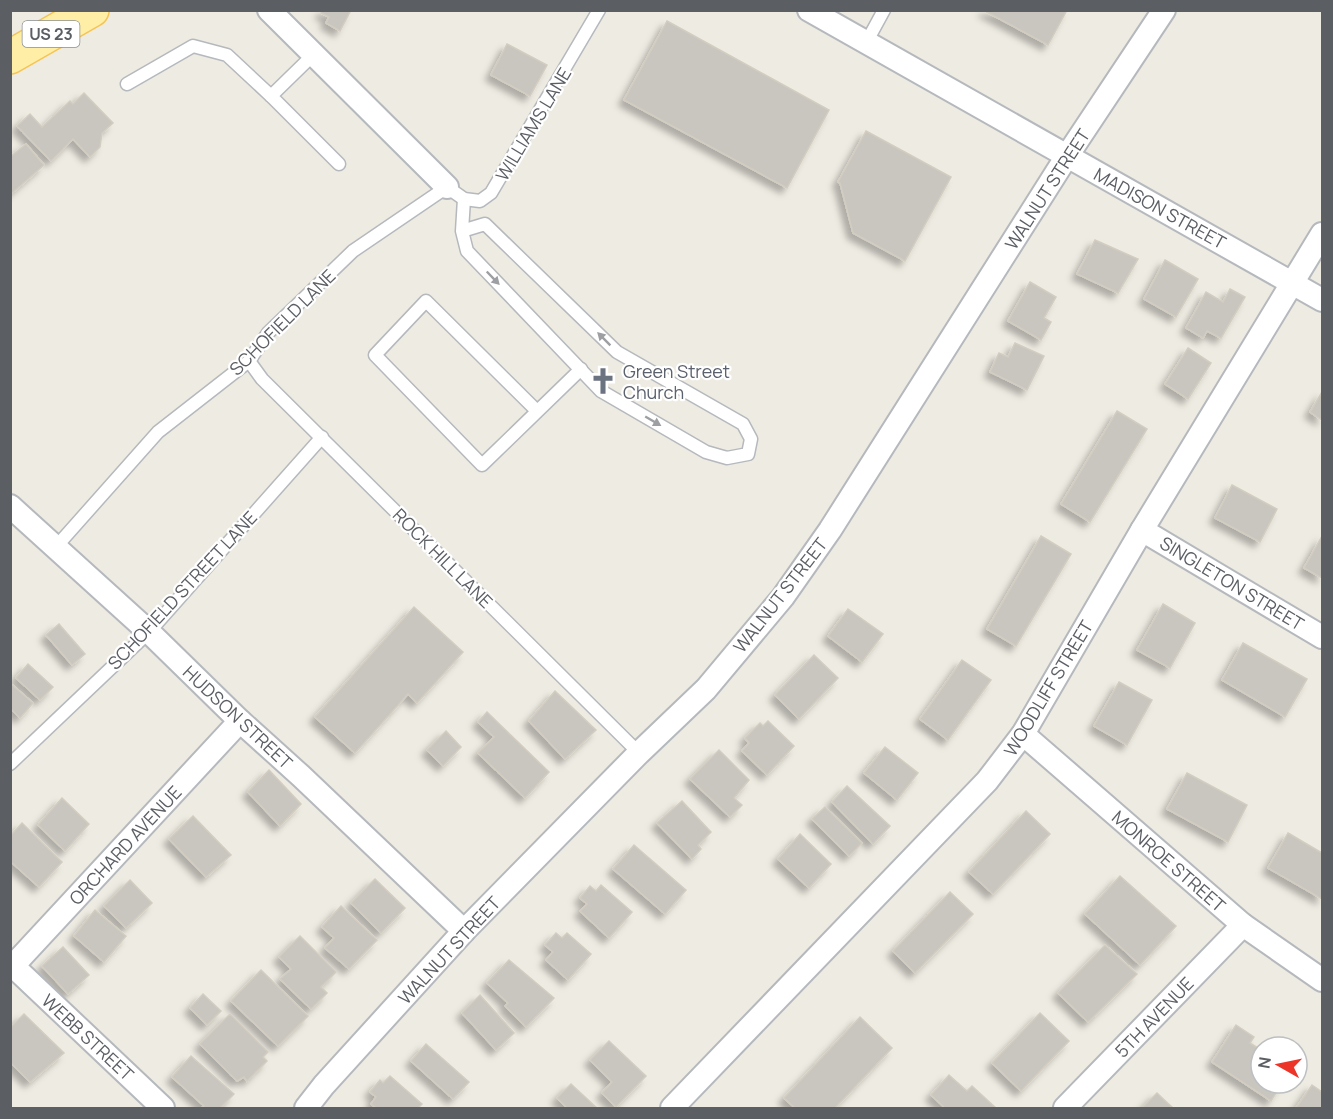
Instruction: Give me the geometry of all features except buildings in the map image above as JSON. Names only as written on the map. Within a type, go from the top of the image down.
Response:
[{"type":"main road","name":"US 23","points":[[10,57],[92,10]]},
{"type":"street","points":[[269,10],[456,193]]},
{"type":"street","name":"MADISON STREET","points":[[808,10],[1323,300]]},
{"type":"street","name":"WALNUT STREET","points":[[306,1108],[324,1085],[464,931],[639,753],[706,689],[783,597],[830,530],[1067,156],[1164,10]]},
{"type":"street","name":"WOODLIFF STREET","points":[[672,1108],[987,781],[1023,734],[1142,530],[1323,234]]},
{"type":"street","name":"HUDSON STREET","points":[[10,506],[149,632],[240,721],[464,931]]},
{"type":"street","name":"SINGLETON STREET","points":[[1142,530],[1323,637]]},
{"type":"street","name":"ORCHARD AVENUE","points":[[12,967],[240,721]]},
{"type":"street","name":"MONROE STREET","points":[[1023,734],[1243,925],[1323,980]]},
{"type":"street","name":"5TH AVENUE","points":[[1065,1108],[1243,925]]},
{"type":"street","name":"WEBB STREET","points":[[12,967],[163,1108]]},
{"type":"lane","name":"WILLIAMS LANE","points":[[456,193],[480,201],[491,193],[599,10]]},
{"type":"lane","points":[[866,43],[884,10]]},
{"type":"lane","points":[[126,84],[193,46],[227,55],[339,164]]},
{"type":"lane","points":[[271,96],[313,55]]},
{"type":"lane","points":[[456,193],[462,231],[467,251],[601,391],[706,452],[727,458],[748,454],[751,439],[742,424],[617,352],[485,224],[462,231]]},
{"type":"lane","name":"SCHOFIELD LANE","points":[[55,548],[158,432],[249,361],[268,333],[353,251],[456,193]]},
{"type":"lane","points":[[537,411],[426,300],[375,355],[482,465],[581,369]]},
{"type":"lane","name":"ROCK HILL LANE","points":[[249,361],[262,379],[639,753]]},
{"type":"lane","name":"SCHOFIELD STREET LANE","points":[[10,764],[149,632],[322,437]]},
{"type":"place","name":"Green Street Church","points":[[603,381]]}]
